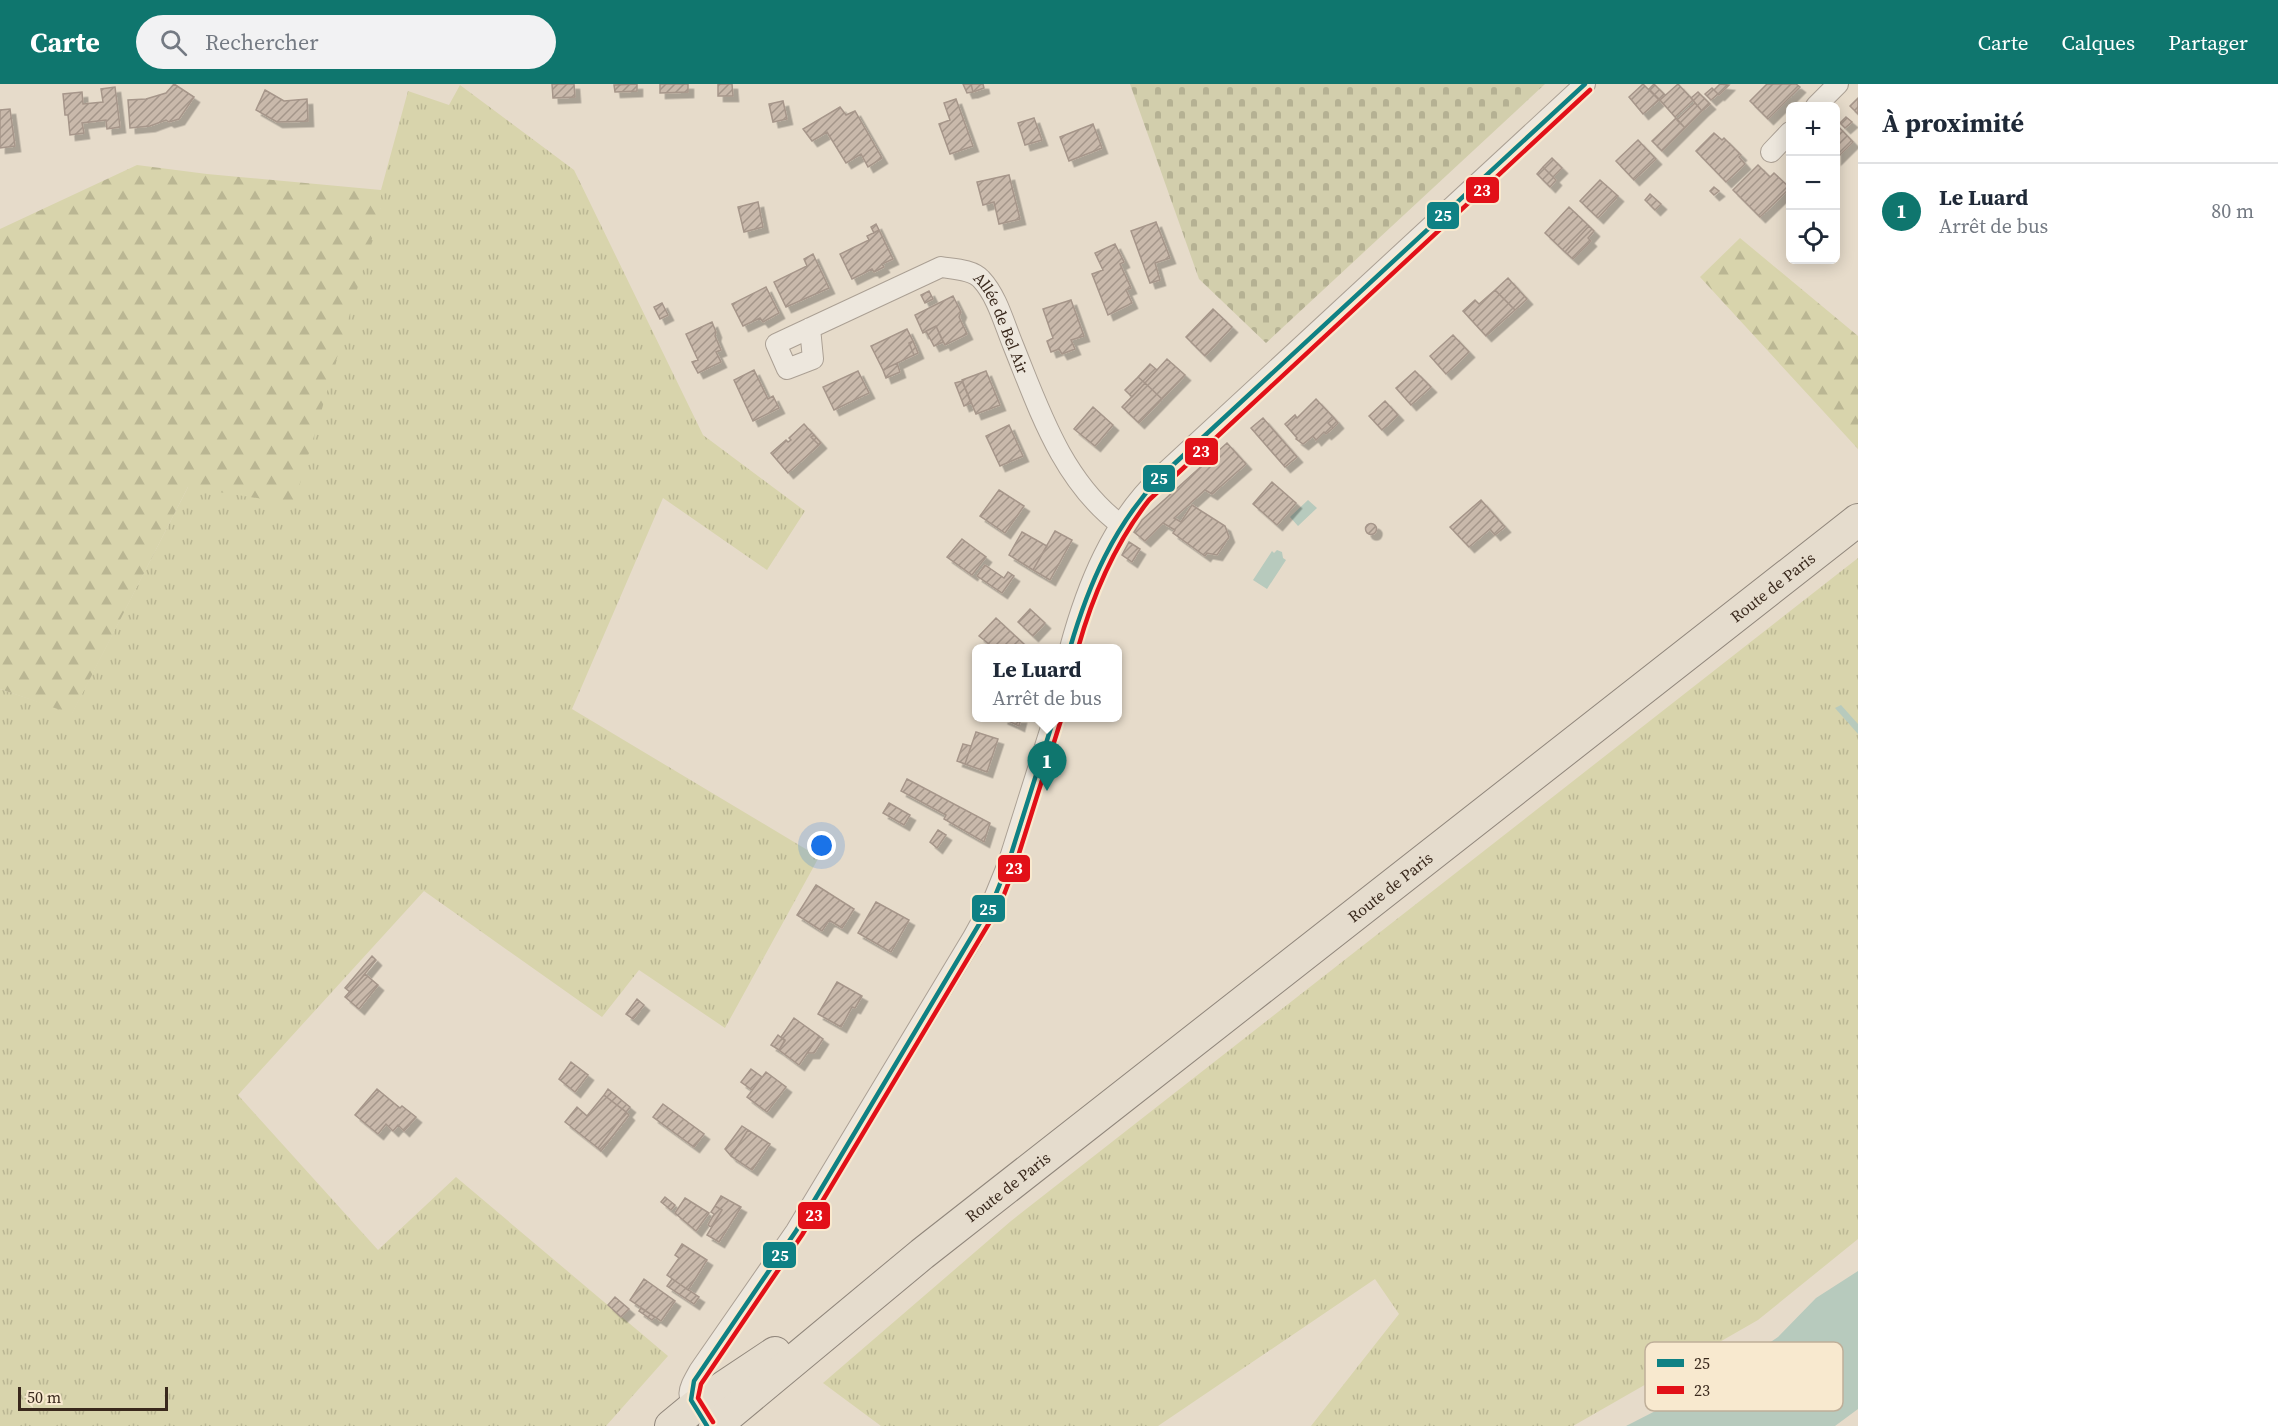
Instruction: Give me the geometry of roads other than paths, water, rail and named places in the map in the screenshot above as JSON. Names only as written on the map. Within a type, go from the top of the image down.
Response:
[{"type":"main road","name":"Route de Paris","points":[[697,1421],[922,1254],[1858,520]]},
{"type":"street","points":[[1071,644],[1088,589],[1121,525],[1139,498],[1585,84]]},
{"type":"street","points":[[1820,102],[1838,84]]},
{"type":"street","points":[[1771,152],[1786,137]]},
{"type":"street","name":"Allée de Bel Air","points":[[810,328],[941,267],[962,270],[980,277],[995,300],[1050,436],[1075,476],[1121,525]]},
{"type":"street","points":[[697,1421],[689,1400],[690,1387],[699,1371],[796,1231],[993,901],[1019,831],[1052,722]]},
{"type":"place","name":"Le Luard","points":[[1047,791]]}]
